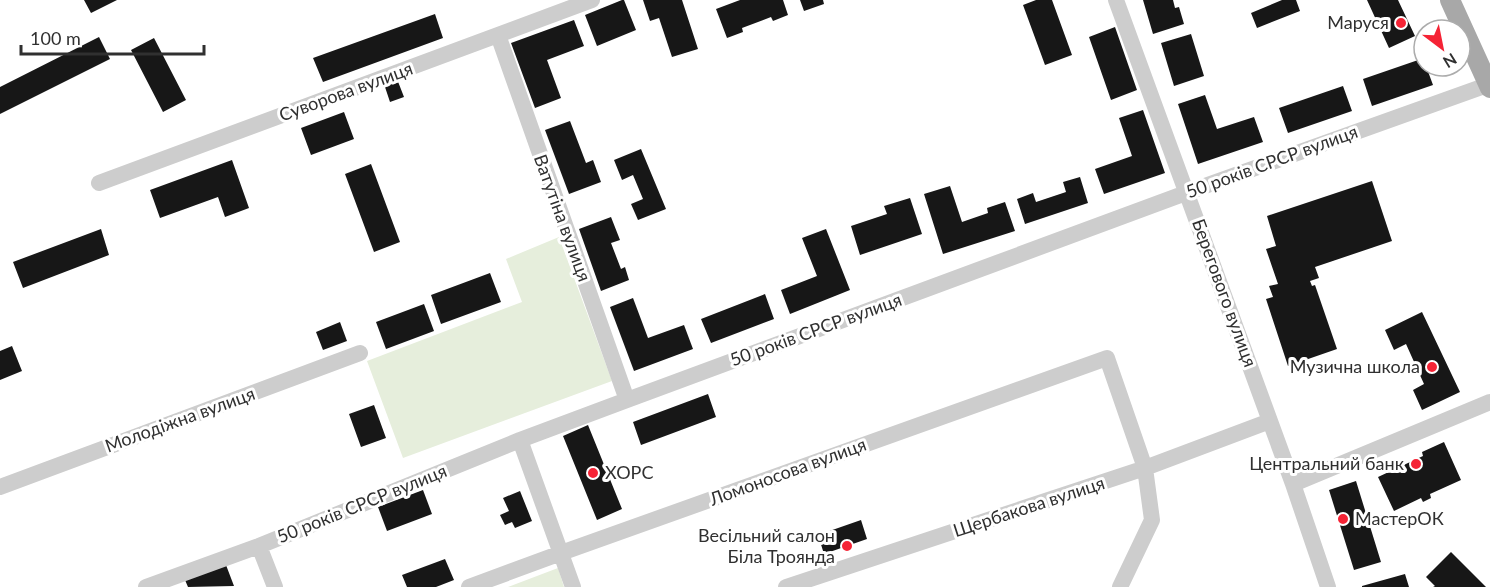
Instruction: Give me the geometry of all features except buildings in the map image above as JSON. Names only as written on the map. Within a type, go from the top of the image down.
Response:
[{"type":"main road","points":[[1450,0],[1489,85]]},
{"type":"street","name":"Суворова вулиця","points":[[99,183],[592,0]]},
{"type":"street","name":"Берегового вулиця","points":[[1116,0],[1293,484],[1328,587]]},
{"type":"street","name":"Ватутіна вулиця","points":[[498,35],[627,400]]},
{"type":"street","name":"50 років СРСР вулиця","points":[[146,587],[259,546],[520,440],[627,400],[1187,193],[1489,85]]},
{"type":"street","name":"Молодіжна вулиця","points":[[0,487],[360,353]]},
{"type":"street","name":"Ломоносова вулиця","points":[[469,587],[1107,358],[1145,468]]},
{"type":"street","points":[[1293,484],[1490,402]]},
{"type":"street","name":"Щербакова вулиця","points":[[786,587],[1145,468],[1270,421]]},
{"type":"street","points":[[520,440],[573,587]]},
{"type":"street","points":[[1120,587],[1152,520],[1145,468]]},
{"type":"street","points":[[259,546],[275,587]]},
{"type":"green space","points":[[559,237],[612,381],[403,458],[367,361],[522,302],[506,259]]},
{"type":"green space","points":[[558,568],[564,587],[508,587]]},
{"type":"place","name":"Маруся","points":[[1401,23]]},
{"type":"place","name":"Музична школа","points":[[1432,367]]},
{"type":"place","name":"Центральний банк","points":[[1416,464]]},
{"type":"place","name":"ХОРС","points":[[593,473]]},
{"type":"place","name":"МастерОК","points":[[1343,519]]},
{"type":"place","name":"Весільний салон Біла Троянда","points":[[847,546]]}]
